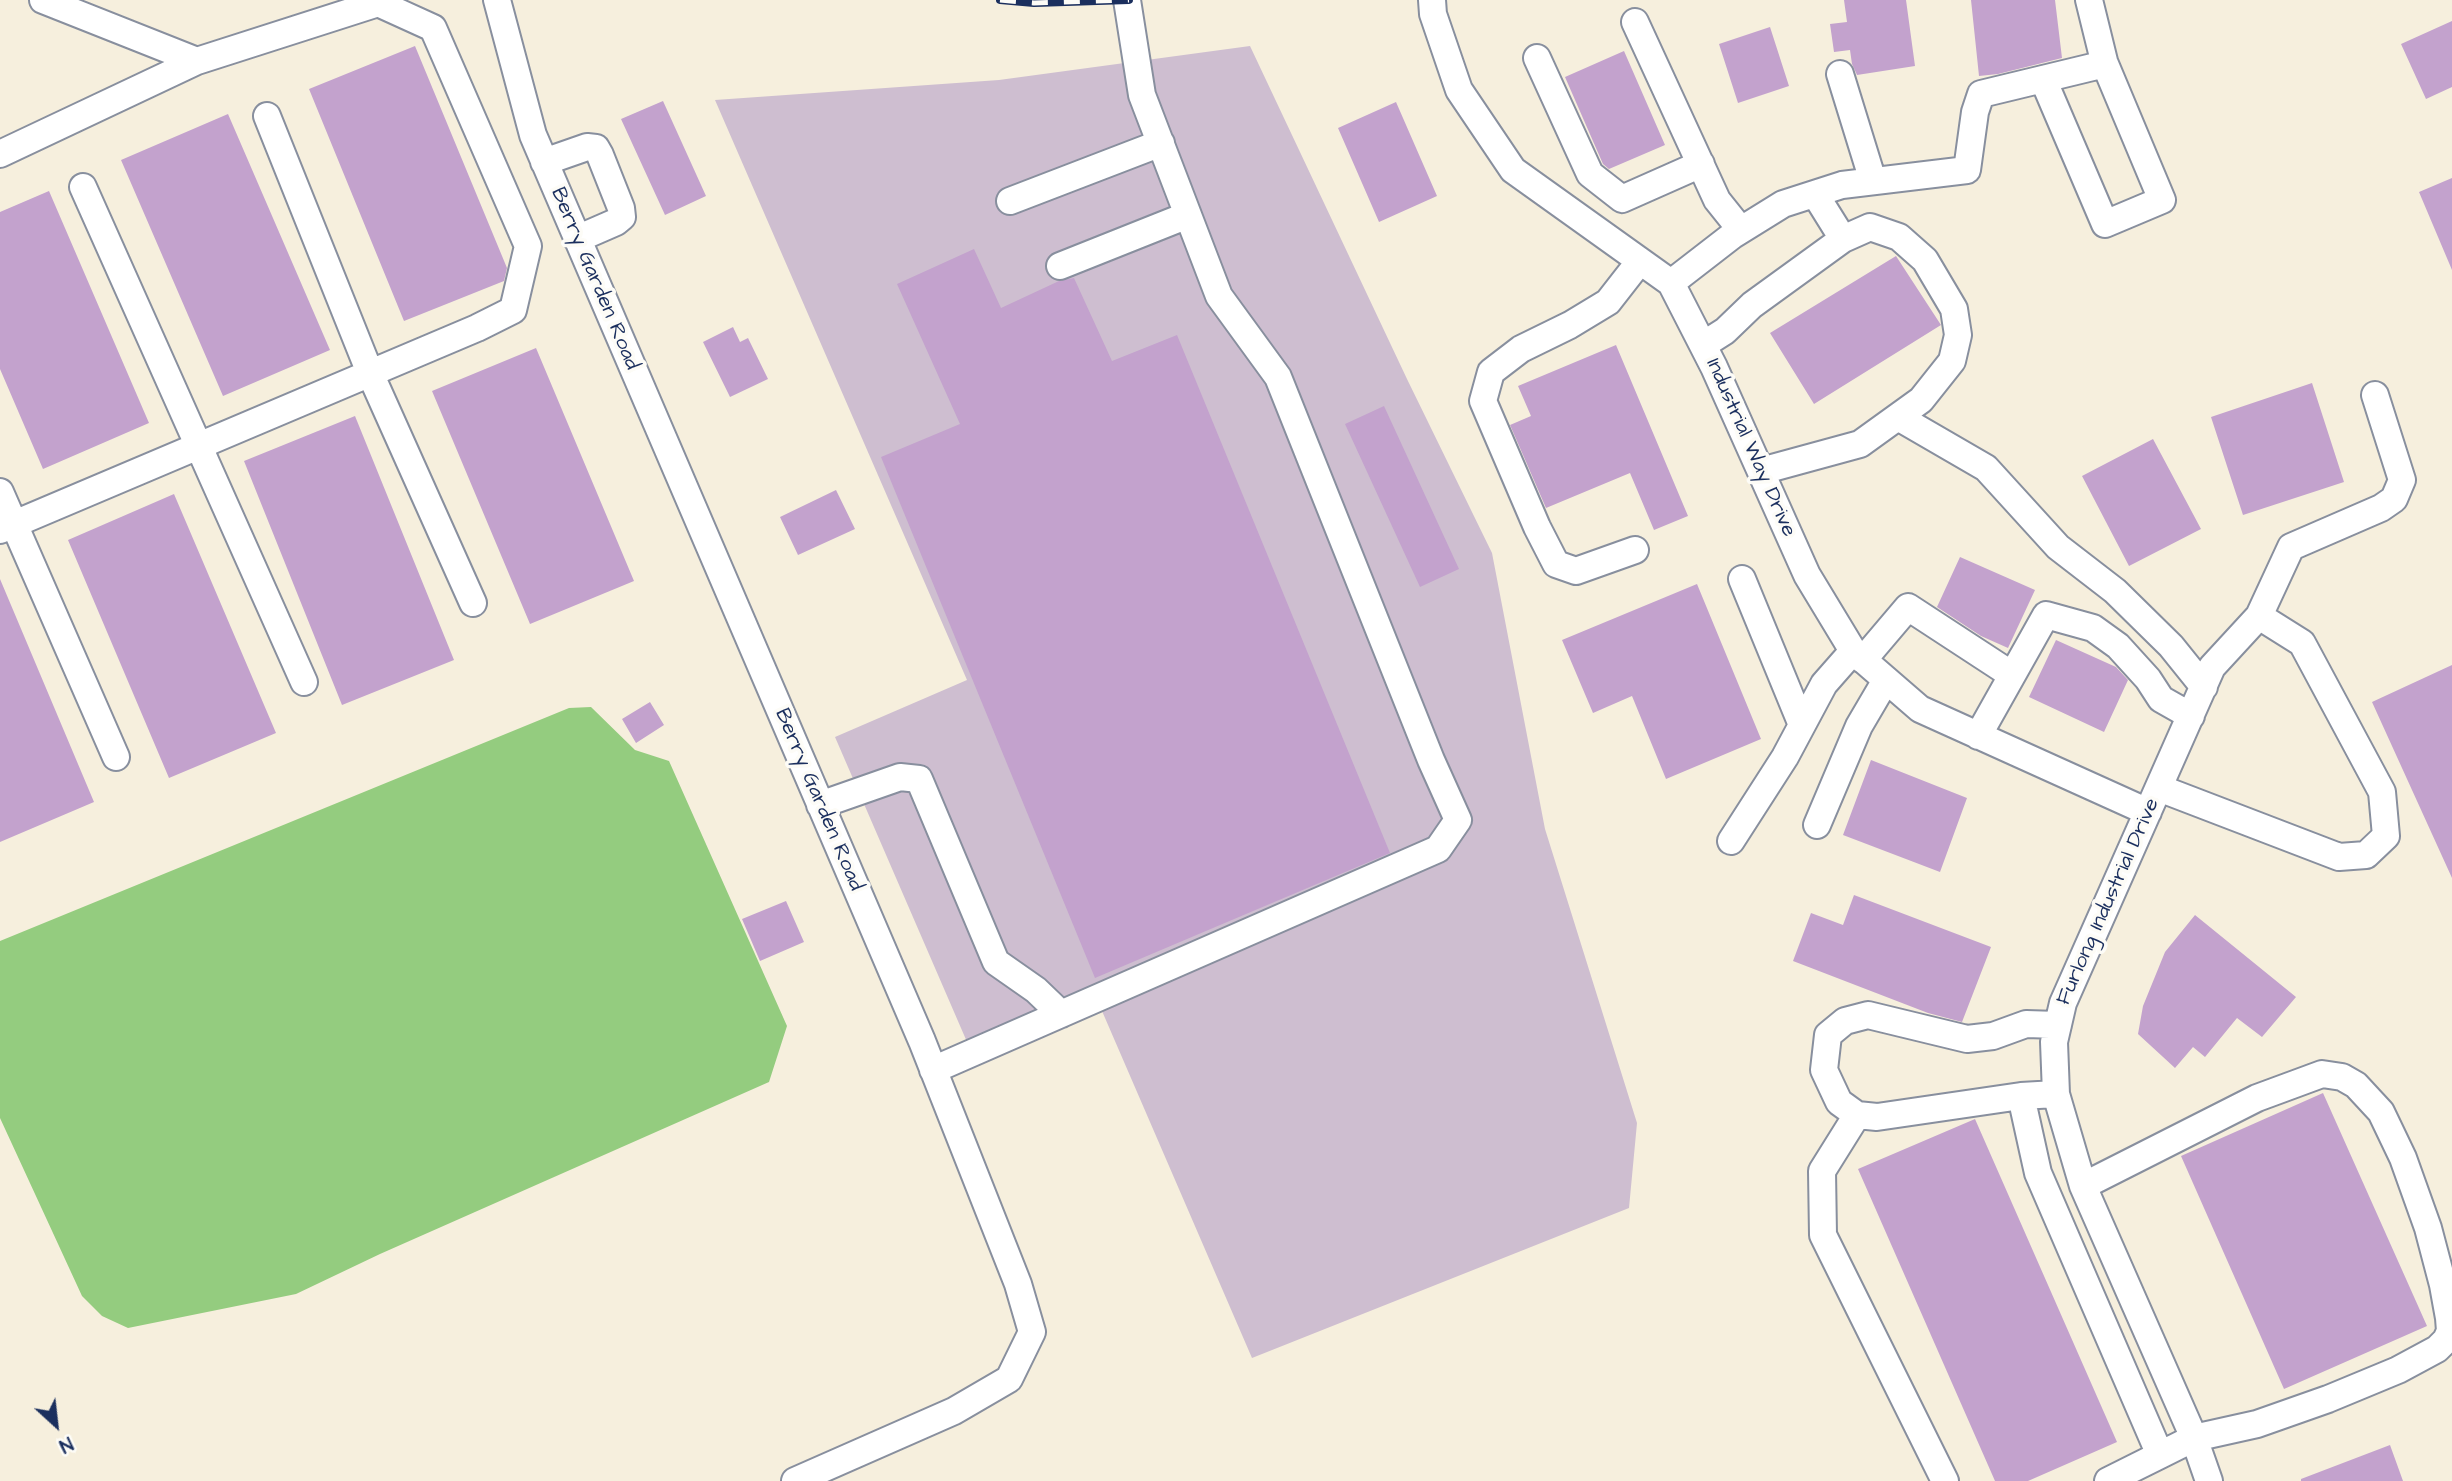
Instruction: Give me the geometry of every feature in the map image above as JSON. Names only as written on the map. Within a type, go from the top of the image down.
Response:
[{"type":"street","points":[[43,0],[197,61]]},
{"type":"street","name":"Berry Garden Road","points":[[497,0],[533,135],[933,1070],[1018,1284],[1032,1332],[1009,1379],[954,1411],[795,1481]]},
{"type":"street","points":[[933,1070],[1438,849],[1458,820],[1426,748],[1278,377],[1219,296],[1142,94],[1127,0]]},
{"type":"street","name":"Industrial Way Drive","points":[[1432,0],[1433,14],[1460,90],[1513,170],[1671,283],[1703,345],[1807,575],[1858,656],[1920,709],[2148,813]]},
{"type":"street","points":[[2043,79],[2105,225],[2162,200],[2105,65],[2089,0]]},
{"type":"street","points":[[0,154],[197,61],[378,3],[433,27],[528,246],[513,310],[7,527]]},
{"type":"street","points":[[1635,22],[1717,200],[1741,230]]},
{"type":"street","points":[[1537,58],[1590,174],[1622,199],[1701,164]]},
{"type":"street","points":[[1671,283],[1741,230],[1783,204],[1842,185],[1967,170],[1975,112],[1981,94],[2105,65]]},
{"type":"street","points":[[1839,74],[1873,181]]},
{"type":"street","points":[[267,116],[370,373],[472,603]]},
{"type":"street","points":[[1010,201],[1161,143]]},
{"type":"street","points":[[544,162],[587,147],[596,148],[600,155],[622,217],[577,239]]},
{"type":"street","points":[[83,187],[304,682]]},
{"type":"street","points":[[1815,194],[1843,239]]},
{"type":"street","points":[[1060,265],[1188,215]]},
{"type":"street","points":[[1703,345],[1725,331],[1752,305],[1843,239],[1870,227],[1899,237],[1925,260],[1954,309],[1958,335],[1952,361],[1921,400],[1860,444],[1761,471]]},
{"type":"street","points":[[1635,550],[1576,572],[1556,564],[1537,527],[1483,401],[1491,372],[1521,349],[1570,325],[1608,302],[1640,261]]},
{"type":"street","name":"Furlong Industrial Drive","points":[[2209,1481],[2194,1438],[2083,1186],[2056,1094],[2054,1042],[2063,1003],[2212,667],[2259,617],[2291,547],[2381,508],[2394,499],[2402,480],[2375,395]]},
{"type":"street","points":[[1898,416],[1986,468],[2058,547],[2115,591],[2171,646],[2204,687]]},
{"type":"street","points":[[0,492],[7,527],[116,758]]},
{"type":"street","points":[[1742,579],[1802,725]]},
{"type":"street","points":[[1731,841],[1785,757],[1824,684],[1909,607],[2012,675]]},
{"type":"street","points":[[1978,736],[2046,615],[2093,628],[2119,646],[2148,679],[2161,699],[2191,716]]},
{"type":"street","points":[[2159,788],[2339,857],[2366,855],[2386,836],[2382,792],[2302,643],[2259,617]]},
{"type":"street","points":[[1817,824],[1859,726],[1886,680]]},
{"type":"street","points":[[820,805],[900,777],[919,779],[996,962],[1036,990],[1061,1014]]},
{"type":"street","points":[[2056,1094],[2021,1096],[1877,1117],[1857,1115],[1839,1102],[1824,1070],[1828,1035],[1845,1021],[1868,1015],[1967,1039],[1993,1036],[2026,1024],[2058,1025]]},
{"type":"street","points":[[2083,1186],[2257,1098],[2322,1074],[2342,1077],[2356,1085],[2375,1104],[2403,1158],[2428,1227],[2449,1318],[2450,1331],[2446,1340],[2437,1349],[2398,1370],[2257,1424],[2194,1438],[2108,1481]]},
{"type":"street","points":[[2021,1096],[2038,1172],[2160,1455]]},
{"type":"street","points":[[1857,1115],[1822,1171],[1823,1234],[1945,1481]]},
{"type":"shaded area","points":[[1250,46],[1492,553],[1545,829],[1637,1123],[1629,1208],[1252,1358],[1102,1011],[977,1065],[835,737],[967,680],[715,100],[999,80]]},
{"type":"green space","points":[[591,707],[635,750],[669,761],[787,1026],[769,1082],[380,1254],[296,1294],[128,1328],[102,1316],[82,1296],[0,1118],[0,941],[569,708]]},
{"type":"building","points":[[1844,0],[1906,0],[1915,66],[1857,75],[1850,50],[1834,52],[1830,24],[1847,22]]},
{"type":"building","points":[[1971,0],[2055,0],[2062,58],[1979,76]]},
{"type":"building","points":[[2452,21],[2452,87],[2426,99],[2401,44]]},
{"type":"building","points":[[1770,27],[1789,86],[1738,103],[1719,44]]},
{"type":"building","points":[[415,46],[507,268],[504,281],[404,321],[309,89]]},
{"type":"building","points":[[1624,51],[1665,145],[1609,169],[1603,164],[1565,77]]},
{"type":"building","points":[[663,101],[706,196],[665,215],[621,119]]},
{"type":"building","points":[[1396,102],[1437,196],[1379,222],[1338,128]]},
{"type":"building","points":[[228,114],[330,350],[223,396],[121,160]]},
{"type":"building","points":[[2452,178],[2452,270],[2419,192]]},
{"type":"building","points":[[49,191],[149,423],[43,469],[0,369],[0,212]]},
{"type":"building","points":[[974,249],[1001,308],[1059,281],[1074,278],[1112,361],[1177,335],[1390,853],[1095,978],[881,457],[960,424],[897,284]]},
{"type":"building","points":[[1896,256],[1941,325],[1814,404],[1770,333]]},
{"type":"building","points":[[733,327],[740,342],[748,338],[768,379],[730,397],[703,342]]},
{"type":"building","points":[[1616,345],[1688,516],[1654,530],[1630,473],[1546,508],[1510,425],[1531,416],[1518,386]]},
{"type":"building","points":[[536,348],[634,581],[530,624],[432,391]]},
{"type":"building","points":[[2312,383],[2344,482],[2243,515],[2211,417]]},
{"type":"building","points":[[1384,406],[1459,569],[1420,587],[1345,424]]},
{"type":"building","points":[[355,416],[454,660],[342,705],[244,461]]},
{"type":"building","points":[[2153,439],[2201,529],[2129,566],[2082,476]]},
{"type":"building","points":[[836,490],[855,529],[798,555],[780,517]]},
{"type":"building","points":[[174,494],[276,733],[169,778],[68,540]]},
{"type":"building","points":[[1960,557],[2035,590],[2008,648],[1981,636],[1937,607]]},
{"type":"building","points":[[0,579],[94,802],[0,842]]},
{"type":"building","points":[[1697,584],[1761,739],[1666,779],[1632,696],[1593,713],[1562,640]]},
{"type":"building","points":[[2056,640],[2116,667],[2128,680],[2104,732],[2029,697]]},
{"type":"building","points":[[2452,665],[2452,878],[2372,702]]},
{"type":"building","points":[[650,702],[664,725],[636,743],[622,719]]},
{"type":"building","points":[[1871,760],[1967,798],[1940,872],[1843,835]]},
{"type":"building","points":[[1854,895],[1991,947],[1962,1022],[1928,1013],[1793,961],[1811,913],[1843,925]]},
{"type":"building","points":[[786,901],[804,942],[760,961],[742,919]]},
{"type":"building","points":[[2195,915],[2296,997],[2262,1037],[2237,1018],[2205,1057],[2193,1047],[2175,1068],[2138,1034],[2143,1006],[2165,952]]},
{"type":"building","points":[[2323,1093],[2427,1326],[2284,1389],[2181,1156]]},
{"type":"building","points":[[1975,1119],[2117,1442],[2028,1481],[1995,1481],[1858,1169]]},
{"type":"building","points":[[2390,1445],[2403,1481],[2301,1481],[2301,1479]]},
{"type":"railway","points":[[1000,0],[1034,3],[1129,0]]}]
